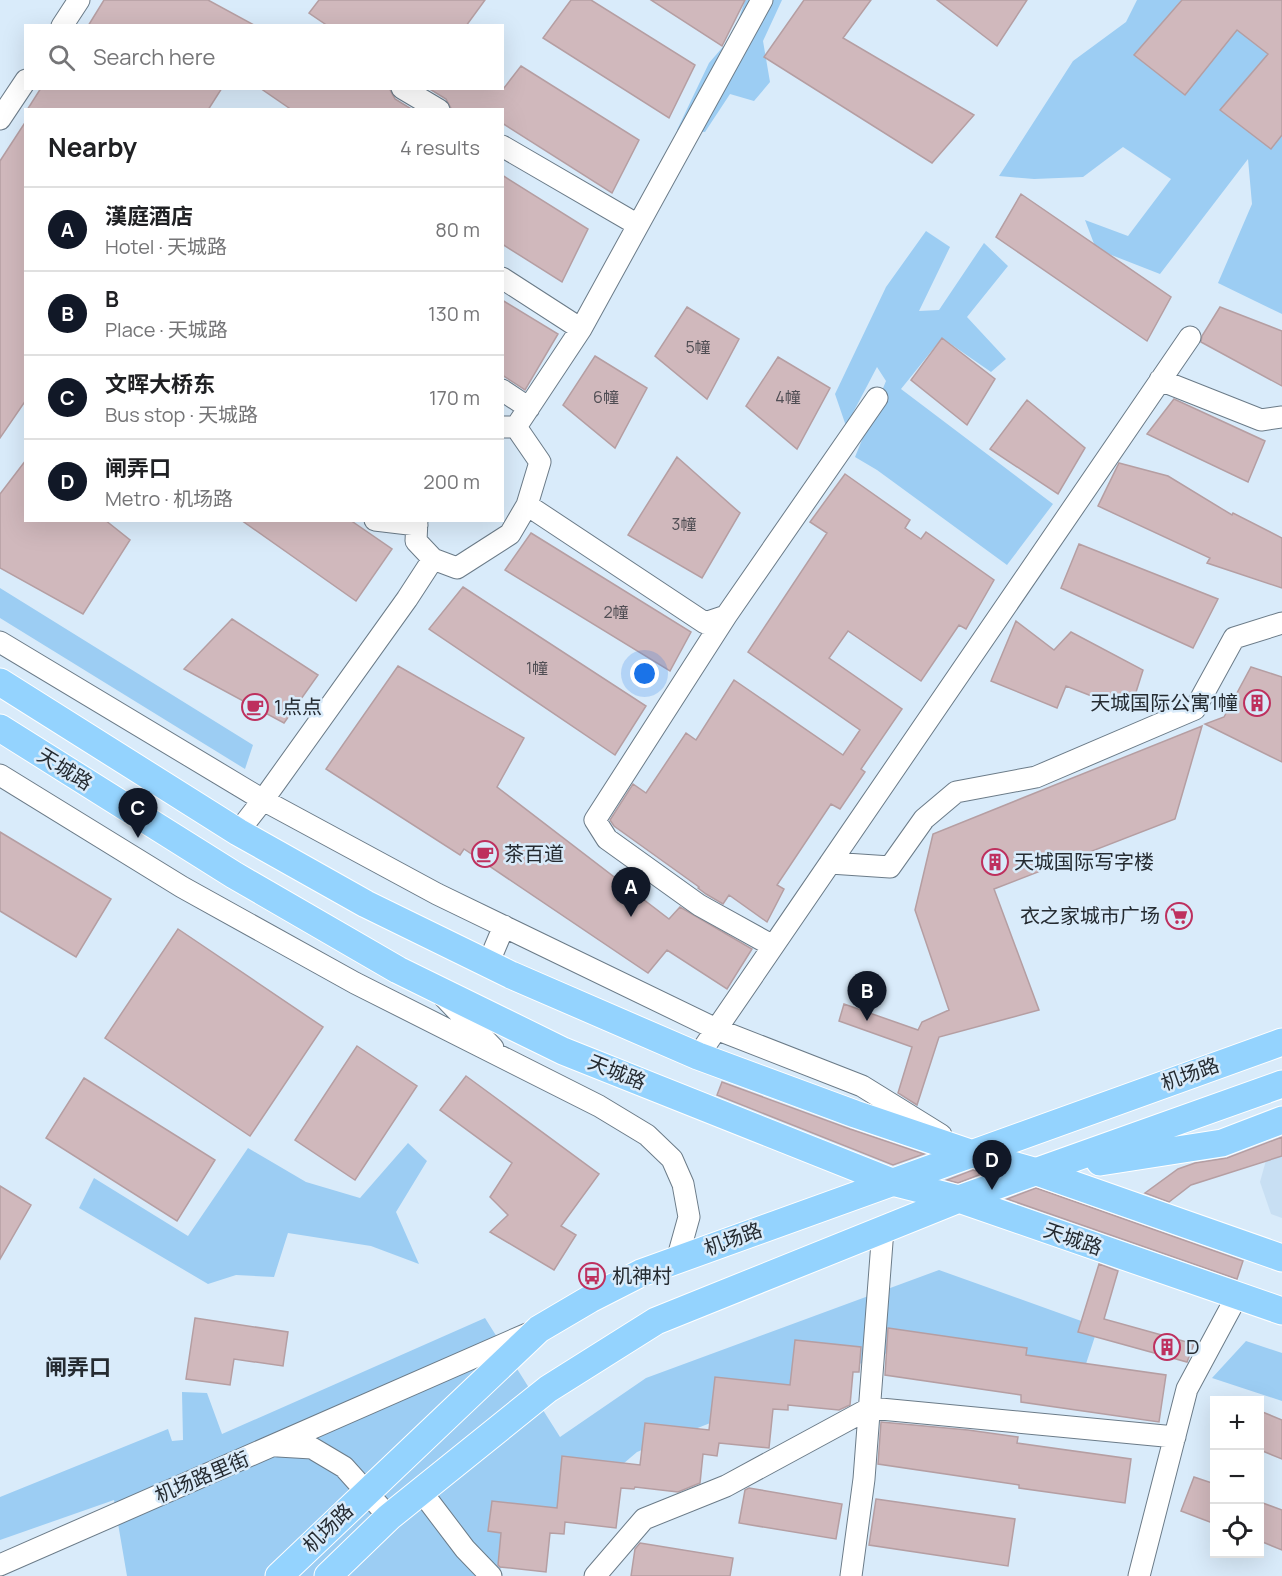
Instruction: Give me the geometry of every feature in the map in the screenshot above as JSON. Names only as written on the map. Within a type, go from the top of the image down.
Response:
[{"type":"main road","name":"天城路","points":[[0,682],[238,832],[366,904],[488,964],[698,1056],[970,1153],[1036,1172],[1282,1258]]},
{"type":"main road","name":"天城路","points":[[0,728],[234,875],[398,970],[563,1051],[892,1182],[959,1199],[1282,1311]]},
{"type":"main road","name":"机场路","points":[[279,1576],[538,1329],[590,1299],[641,1273],[1279,1041]]},
{"type":"main road","name":"机场路","points":[[328,1576],[389,1517],[548,1389],[656,1321],[959,1199],[1282,1084]]},
{"type":"main road","name":"机场路","points":[[1036,1172],[1222,1143],[1282,1120]]},
{"type":"street","points":[[63,24],[78,0]]},
{"type":"street","points":[[417,523],[416,541],[433,559],[457,568],[510,534],[527,505],[540,462],[509,427],[529,408],[581,329],[762,0]]},
{"type":"street","points":[[0,119],[24,83]]},
{"type":"street","points":[[405,90],[436,108]]},
{"type":"street","points":[[504,147],[638,225]]},
{"type":"street","points":[[504,279],[581,329]]},
{"type":"street","points":[[698,1056],[1190,337]]},
{"type":"street","points":[[1160,380],[1261,420],[1282,417]]},
{"type":"street","points":[[504,391],[529,408]]},
{"type":"street","points":[[773,946],[699,905],[607,839],[595,820],[726,616],[877,398]]},
{"type":"street","points":[[527,505],[705,623],[726,616]]},
{"type":"street","points":[[238,832],[433,559]]},
{"type":"street","points":[[830,863],[890,867],[924,819],[956,792],[1036,777],[1195,709],[1234,638],[1282,623]]},
{"type":"street","points":[[0,642],[263,800],[436,894],[716,1029],[862,1086],[970,1153]]},
{"type":"street","points":[[0,677],[33,701]]},
{"type":"street","points":[[0,775],[182,887],[355,984],[599,1106],[647,1135],[672,1159],[683,1185],[689,1217],[677,1260]]},
{"type":"street","points":[[488,964],[504,926]]},
{"type":"street","points":[[435,988],[506,1060]]},
{"type":"street","points":[[851,1576],[864,1479],[883,1229]]},
{"type":"street","points":[[1138,1576],[1187,1389],[1237,1296]]},
{"type":"street","points":[[274,1446],[538,1329]]},
{"type":"street","points":[[601,1572],[644,1519],[726,1486],[870,1408],[1175,1437]]},
{"type":"street","name":"机场路里街","points":[[0,1565],[274,1446],[312,1448],[344,1467],[389,1517]]},
{"type":"street","points":[[421,1491],[465,1549],[491,1576]]},
{"type":"shaded area","points":[[745,0],[782,0],[763,41],[770,82],[754,101],[730,94],[705,132],[677,130],[709,63],[734,34]]},
{"type":"shaded area","points":[[1137,0],[1282,0],[1282,314],[1218,283],[1252,204],[1248,159],[1160,274],[1096,249],[1085,220],[1128,236],[1171,179],[1123,147],[1083,177],[1034,179],[999,176],[1073,61],[1126,22]]},
{"type":"shaded area","points":[[926,231],[950,247],[919,311],[939,310],[984,243],[1008,266],[967,317],[1006,359],[991,372],[942,338],[901,389],[1053,504],[1007,565],[877,470],[855,457],[886,381],[877,367],[846,426],[835,394],[886,287]]},
{"type":"shaded area","points":[[0,588],[253,745],[245,769],[0,618]]},
{"type":"shaded area","points":[[408,1143],[427,1161],[396,1212],[419,1264],[371,1246],[288,1233],[274,1277],[236,1275],[208,1284],[79,1208],[94,1178],[188,1236],[248,1148],[306,1182],[360,1198]]},
{"type":"shaded area","points":[[1282,1148],[1282,1218],[1271,1214],[1260,1182],[1268,1153]]},
{"type":"shaded area","points":[[939,1270],[1098,1327],[1083,1373],[910,1344],[637,1452],[492,1576],[127,1576],[114,1500],[0,1540],[0,1497],[168,1429],[172,1441],[183,1440],[182,1392],[207,1393],[222,1434],[485,1318],[560,1437],[646,1378]]},
{"type":"shaded area","points":[[1246,1341],[1282,1353],[1282,1401],[1212,1378]]},
{"type":"building","points":[[104,0],[208,0],[252,24],[89,24]]},
{"type":"building","points":[[319,0],[485,0],[467,24],[325,24],[309,13]]},
{"type":"building","points":[[571,0],[591,0],[695,65],[669,118],[543,38]]},
{"type":"building","points":[[651,0],[745,0],[722,46]]},
{"type":"building","points":[[804,0],[871,0],[843,38],[974,115],[932,163],[764,57]]},
{"type":"building","points":[[937,0],[1027,0],[997,46]]},
{"type":"building","points":[[1182,0],[1282,0],[1282,135],[1271,149],[1220,110],[1268,54],[1237,30],[1185,95],[1134,55]]},
{"type":"building","points":[[521,66],[639,140],[612,193],[504,124],[504,108],[451,108],[446,99],[431,90],[504,90]]},
{"type":"building","points":[[40,90],[221,90],[209,108],[28,108]]},
{"type":"building","points":[[263,90],[390,90],[395,99],[410,108],[289,108]]},
{"type":"building","points":[[24,124],[24,403],[0,438],[0,161]]},
{"type":"building","points":[[504,176],[588,229],[562,282],[504,245]]},
{"type":"building","points":[[1021,194],[1171,297],[1147,341],[996,237]]},
{"type":"building","points":[[504,301],[558,334],[525,390],[504,376]]},
{"type":"building","points":[[687,307],[739,339],[707,399],[655,356]]},
{"type":"building","points":[[1220,307],[1282,331],[1282,386],[1201,342],[1202,336]]},
{"type":"building","points":[[942,338],[995,379],[967,425],[911,380]]},
{"type":"building","points":[[595,356],[647,388],[615,448],[563,405]]},
{"type":"building","points":[[778,357],[830,388],[797,449],[746,406]]},
{"type":"building","points":[[1174,399],[1265,441],[1248,482],[1147,434]]},
{"type":"building","points":[[1027,400],[1085,448],[1058,494],[990,449]]},
{"type":"building","points":[[677,457],[740,513],[702,578],[628,535]]},
{"type":"building","points":[[24,463],[24,522],[108,522],[130,540],[83,614],[0,568],[0,494]]},
{"type":"building","points":[[1119,463],[1168,476],[1232,515],[1233,513],[1282,538],[1282,588],[1207,563],[1210,558],[1098,506]]},
{"type":"building","points":[[845,474],[910,520],[905,528],[921,539],[926,532],[994,580],[966,629],[959,625],[921,681],[848,631],[829,658],[902,709],[861,769],[865,772],[840,809],[831,804],[777,885],[784,889],[767,922],[729,895],[723,904],[706,894],[614,826],[610,820],[633,784],[646,793],[686,733],[696,740],[734,680],[843,755],[860,730],[748,652],[827,533],[810,522]]},
{"type":"building","points":[[244,522],[353,522],[392,549],[356,601]]},
{"type":"building","points":[[531,533],[691,632],[670,671],[505,570]]},
{"type":"building","points":[[1079,544],[1218,599],[1193,648],[1061,588]]},
{"type":"building","points":[[463,587],[646,706],[615,755],[429,629]]},
{"type":"building","points":[[232,619],[318,675],[284,723],[184,669]]},
{"type":"building","points":[[1016,621],[1054,650],[1071,632],[1143,670],[1130,711],[1066,686],[1057,708],[991,681]]},
{"type":"building","points":[[398,666],[524,738],[497,787],[669,919],[680,907],[752,949],[727,989],[667,950],[648,973],[464,849],[460,855],[326,769]]},
{"type":"building","name":"天城国际公寓1幢","points":[[1251,667],[1282,677],[1282,762],[1205,724],[1224,717]]},
{"type":"building","name":"天城国际写字楼","points":[[1202,726],[1175,819],[994,889],[1039,1010],[939,1037],[917,1105],[898,1093],[912,1047],[839,1021],[844,1004],[918,1030],[922,1022],[949,1010],[915,910],[933,834]]},
{"type":"building","points":[[0,832],[111,899],[76,957],[0,911]]},
{"type":"building","points":[[178,929],[323,1027],[250,1136],[105,1038]]},
{"type":"building","points":[[357,1046],[417,1086],[355,1180],[295,1140]]},
{"type":"building","points":[[466,1076],[599,1174],[561,1226],[576,1235],[554,1270],[490,1232],[508,1215],[490,1197],[512,1163],[440,1110]]},
{"type":"building","points":[[84,1078],[215,1160],[177,1221],[46,1138]]},
{"type":"building","points":[[722,1082],[924,1154],[893,1165],[717,1095]]},
{"type":"building","points":[[1282,1137],[1282,1156],[1191,1185],[1169,1202],[1145,1193],[1178,1169],[1195,1163],[1227,1158]]},
{"type":"building","points":[[973,1170],[984,1173],[958,1183],[947,1180]]},
{"type":"building","points":[[0,1186],[31,1205],[0,1259]]},
{"type":"building","points":[[1036,1188],[1243,1261],[1237,1279],[1007,1199]]},
{"type":"building","points":[[1099,1264],[1118,1271],[1104,1319],[1194,1344],[1187,1362],[1078,1332]]},
{"type":"building","points":[[195,1318],[288,1332],[283,1366],[234,1359],[230,1385],[186,1379]]},
{"type":"building","points":[[888,1328],[1027,1348],[1026,1355],[1166,1375],[1159,1422],[1021,1402],[1021,1395],[885,1375]]},
{"type":"building","points":[[795,1340],[861,1347],[859,1372],[853,1372],[850,1405],[839,1410],[788,1405],[788,1410],[773,1409],[769,1448],[719,1443],[717,1456],[703,1454],[700,1483],[678,1492],[635,1487],[634,1489],[621,1488],[616,1528],[565,1522],[564,1534],[550,1533],[546,1572],[498,1565],[501,1533],[488,1531],[492,1501],[557,1508],[562,1456],[640,1465],[645,1423],[709,1430],[715,1377],[790,1385]]},
{"type":"building","points":[[1264,1413],[1282,1420],[1282,1459],[1264,1452]]},
{"type":"building","points":[[881,1422],[1018,1437],[1017,1443],[1131,1459],[1125,1503],[878,1464]]},
{"type":"building","points":[[1194,1477],[1210,1482],[1210,1522],[1181,1511]]},
{"type":"building","points":[[749,1488],[842,1504],[836,1539],[739,1523],[745,1490]]},
{"type":"building","points":[[876,1499],[1015,1519],[1008,1566],[869,1545]]},
{"type":"building","points":[[1264,1503],[1282,1510],[1282,1550],[1264,1543]]},
{"type":"building","points":[[640,1543],[733,1558],[730,1576],[631,1576],[635,1549]]},
{"type":"place","name":"天城国际公寓1幢","points":[[1257,703]]},
{"type":"place","name":"1点点","points":[[255,707]]},
{"type":"place","name":"文晖大桥东","points":[[138,838]]},
{"type":"place","name":"茶百道","points":[[485,854]]},
{"type":"place","name":"天城国际写字楼","points":[[995,862]]},
{"type":"place","name":"衣之家城市广场","points":[[1179,916]]},
{"type":"place","name":"漢庭酒店","points":[[631,917]]},
{"type":"place","name":"B","points":[[867,1021]]},
{"type":"place","name":"闸弄口","points":[[992,1190]]},
{"type":"place","name":"机神村","points":[[592,1276]]},
{"type":"place","name":"D","points":[[1167,1347]]},
{"type":"district","name":"闸弄口","points":[[78,1367]]}]
